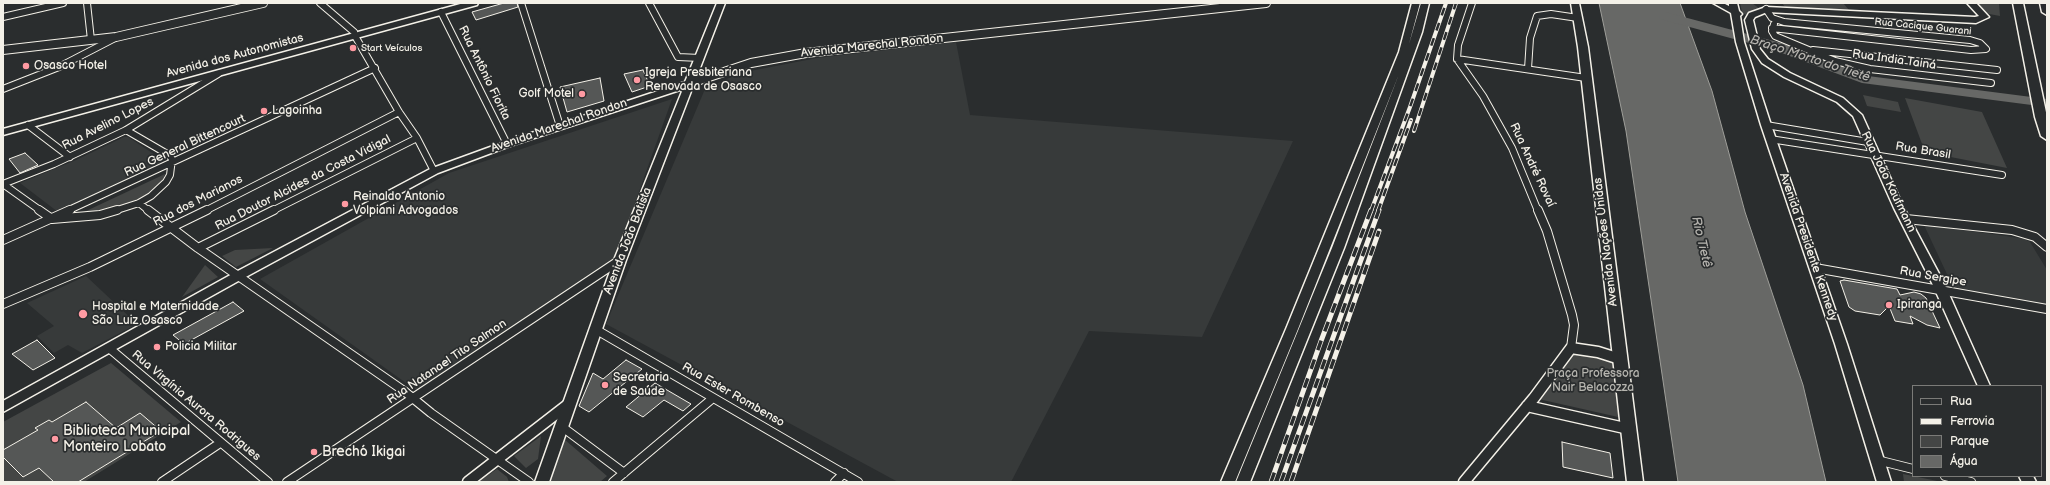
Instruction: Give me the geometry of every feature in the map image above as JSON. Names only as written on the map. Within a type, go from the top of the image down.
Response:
[{"type":"highway","points":[[2018,3],[2041,117],[2047,136]]},
{"type":"highway","points":[[2045,3],[2047,12]]},
{"type":"main road","name":"Avenida dos Autonomistas","points":[[3,132],[218,74],[455,3]]},
{"type":"main road","name":"Avenida dos Autonomistas","points":[[3,127],[474,3]]},
{"type":"main road","name":"Avenida João Batista","points":[[542,482],[620,260],[721,3]]},
{"type":"main road","points":[[1228,482],[1292,329],[1403,52],[1416,3]]},
{"type":"main road","points":[[1243,482],[1396,95],[1416,38],[1426,3]]},
{"type":"main road","name":"Avenida Nações Unidas","points":[[1575,3],[1586,78],[1635,482]]},
{"type":"main road","points":[[1718,3],[1749,20],[1752,15],[1766,9]]},
{"type":"main road","name":"Avenida Presidente Kennedy","points":[[1733,3],[1740,42],[1770,139],[1844,351],[1884,482]]},
{"type":"main road","points":[[1754,3],[1766,9],[1983,19],[1985,17],[1984,15],[1971,3]]},
{"type":"main road","name":"Rua João Kaufmann","points":[[1749,20],[1756,49],[1765,61],[1774,68],[1830,95],[1850,107],[1857,115],[1899,208],[1938,283],[1984,385]]},
{"type":"main road","name":"Avenida Marechal Rondon","points":[[3,407],[238,276],[434,172],[507,144],[688,84]]},
{"type":"street","points":[[3,17],[63,3]]},
{"type":"street","points":[[87,3],[91,40]]},
{"type":"street","points":[[3,50],[116,37],[263,3]]},
{"type":"street","points":[[320,3],[355,34],[399,112],[417,138],[434,172]]},
{"type":"street","points":[[521,3],[560,126]]},
{"type":"street","points":[[649,3],[678,57],[700,58]]},
{"type":"street","name":"Avenida Marechal Rondon","points":[[688,84],[751,63],[806,53],[1266,3]]},
{"type":"street","points":[[1472,3],[1458,45],[1457,59],[1586,78]]},
{"type":"street","points":[[1766,9],[1768,14],[1777,20],[1772,28]]},
{"type":"street","name":"Rua Antônio Fiorita","points":[[442,12],[507,144]]},
{"type":"street","points":[[1528,69],[1530,38],[1537,16],[1555,15],[1578,18]]},
{"type":"street","name":"Rua Cacique Guarani","points":[[1772,28],[1963,49],[1986,49],[1980,43],[1970,40],[1801,24],[1777,20]]},
{"type":"street","name":"Rua India Tainá","points":[[1772,28],[1775,36],[1835,61],[1870,69],[1991,83]]},
{"type":"street","points":[[3,89],[59,67],[116,37]]},
{"type":"street","points":[[1805,49],[1997,70]]},
{"type":"street","name":"Rua André Rovaí","points":[[1457,59],[1483,96],[1512,148],[1547,231],[1574,325],[1571,348],[1534,398],[1464,482]]},
{"type":"street","name":"Rua General Bittencourt","points":[[3,240],[172,164],[374,68]]},
{"type":"street","name":"Rua Avelino Lopes","points":[[3,184],[70,157],[126,130],[218,74]]},
{"type":"street","name":"Rua dos Marianos","points":[[3,304],[90,267],[399,112]]},
{"type":"street","points":[[28,125],[70,157]]},
{"type":"street","points":[[1766,125],[1868,142]]},
{"type":"street","points":[[3,184],[52,219],[100,215],[139,203],[151,196],[166,182],[170,175],[172,159],[169,155],[126,130]]},
{"type":"street","name":"Rua Doutor Alcides da Costa Vidigal","points":[[198,248],[417,138]]},
{"type":"street","name":"Rua Brasil","points":[[1770,139],[2002,175]]},
{"type":"street","points":[[139,203],[170,228],[414,399],[497,461],[529,482]]},
{"type":"street","points":[[1906,219],[2012,230],[2035,237],[2047,248]]},
{"type":"street","name":"Rua Natanael Tito Salmon","points":[[287,482],[414,399],[620,260]]},
{"type":"street","name":"Rua Sergipe","points":[[1815,268],[2047,309]]},
{"type":"street","name":"Rua Ester Rombenso","points":[[595,329],[858,482]]},
{"type":"street","name":"Rua Virgínia Aurora Rodrigues","points":[[109,348],[268,482]]},
{"type":"street","points":[[1571,348],[1598,352],[1620,358]]},
{"type":"street","points":[[613,482],[713,398]]},
{"type":"street","points":[[468,482],[497,461],[571,402]]},
{"type":"street","points":[[1527,406],[1629,429]]},
{"type":"street","points":[[561,426],[624,473]]},
{"type":"street","points":[[162,482],[220,443]]},
{"type":"street","points":[[1877,460],[1912,468]]},
{"type":"street","points":[[835,482],[844,474]]},
{"type":"street","points":[[1949,477],[1971,482]]},
{"type":"shaded area","points":[[956,42],[970,115],[1293,141],[1202,337],[1089,331],[1011,482],[898,482],[606,324],[705,89],[740,73],[817,58]]},
{"type":"shaded area","points":[[672,99],[615,259],[416,390],[260,279],[449,173]]},
{"type":"shaded area","points":[[124,137],[128,137],[166,162],[58,212],[20,183],[76,160]]},
{"type":"shaded area","points":[[1924,225],[2025,239],[2030,242],[2047,270],[2047,304],[1953,287]]},
{"type":"shaded area","name":"Hospital e Maternidade São Luiz Osasco","points":[[86,276],[137,324],[82,353],[68,345],[54,353],[37,336],[54,326],[27,303]]},
{"type":"green space","points":[[1740,3],[1752,3],[1760,9],[1746,15],[1742,12]]},
{"type":"green space","points":[[1782,3],[1843,3],[1849,10],[1785,7]]},
{"type":"green space","points":[[1973,3],[1999,3],[2000,16],[1984,13]]},
{"type":"green space","points":[[1863,95],[1898,102],[1901,112],[1867,106]]},
{"type":"green space","points":[[1905,98],[1982,112],[2007,168],[1925,152]]},
{"type":"green space","points":[[165,174],[162,183],[156,190],[136,202],[90,214],[84,212]]},
{"type":"green space","points":[[273,248],[236,267],[222,256],[235,250]]},
{"type":"green space","points":[[205,265],[218,277],[182,297]]},
{"type":"green space","name":"Praça Professora Nair Belacozza","points":[[1571,348],[1620,359],[1627,419],[1534,398]]},
{"type":"green space","points":[[111,363],[181,422],[84,482],[3,482],[3,422]]},
{"type":"green space","points":[[541,436],[538,459],[526,468],[514,456]]},
{"type":"green space","points":[[564,439],[607,476],[600,482],[550,481]]},
{"type":"green space","points":[[497,469],[507,477],[509,482],[478,482]]},
{"type":"green space","points":[[1903,474],[1942,482],[1904,482]]},
{"type":"water","name":"Rio Tietê","points":[[1599,3],[1680,3],[1712,91],[1745,212],[1803,385],[1826,482],[1678,482],[1626,131]]},
{"type":"building","points":[[504,3],[517,3],[518,7],[476,20],[472,12]]},
{"type":"building","name":"Igreja Presbiteriana Renovada de Osasco","points":[[643,70],[650,86],[632,92],[624,74]]},
{"type":"building","name":"Golf Motel","points":[[600,78],[604,101],[567,112],[560,87]]},
{"type":"building","points":[[25,153],[38,165],[20,173],[9,159]]},
{"type":"building","name":"Ipiranga","points":[[1844,280],[1897,289],[1900,295],[1914,292],[1921,294],[1926,298],[1940,328],[1927,325],[1910,316],[1913,324],[1895,321],[1889,306],[1880,315],[1855,311],[1849,307],[1840,281]]},
{"type":"building","points":[[233,302],[244,311],[184,344],[173,335]]},
{"type":"building","points":[[37,340],[55,358],[33,370],[12,354]]},
{"type":"building","name":"Secretaria de Saúde","points":[[626,360],[642,369],[589,412],[579,406],[593,373],[603,379]]},
{"type":"building","points":[[655,383],[691,404],[683,411],[664,400],[643,417],[626,407]]},
{"type":"building","name":"Biblioteca Municipal Monteiro Lobato","points":[[86,402],[116,428],[140,413],[161,431],[78,482],[54,482],[39,468],[23,477],[3,457],[3,450],[38,430],[35,428],[49,420],[52,422]]},
{"type":"building","points":[[1562,442],[1610,453],[1613,478],[1563,467]]},
{"type":"waterway","name":"Braço Morto do Tietê","points":[[1665,16],[1776,46],[1867,80],[2047,103]]},
{"type":"railway","points":[[1371,211],[1410,107],[1446,3]]},
{"type":"railway","points":[[1414,131],[1456,3]]},
{"type":"railway","points":[[1378,211],[1411,120]]},
{"type":"railway","points":[[1271,482],[1321,341],[1371,210]]},
{"type":"railway","points":[[1281,482],[1379,210]]},
{"type":"railway","points":[[1291,482],[1379,231]]},
{"type":"place","name":"Start Veículos","points":[[353,48]]},
{"type":"place","name":"Osasco Hotel","points":[[26,66]]},
{"type":"place","name":"Igreja Presbiteriana Renovada de Osasco","points":[[637,80]]},
{"type":"place","name":"Golf Motel","points":[[582,94]]},
{"type":"place","name":"Lagoinha","points":[[264,111]]},
{"type":"place","name":"Reinaldo Antonio Volpiani Advogados","points":[[345,204]]},
{"type":"place","name":"Ipiranga","points":[[1889,305]]},
{"type":"place","name":"Hospital e Maternidade São Luiz Osasco","points":[[83,314]]},
{"type":"place","name":"Policia Militar","points":[[157,347]]},
{"type":"place","name":"Secretaria de Saúde","points":[[605,385]]},
{"type":"place","name":"Biblioteca Municipal Monteiro Lobato","points":[[55,439]]},
{"type":"place","name":"Brechó Ikigai","points":[[314,452]]}]
